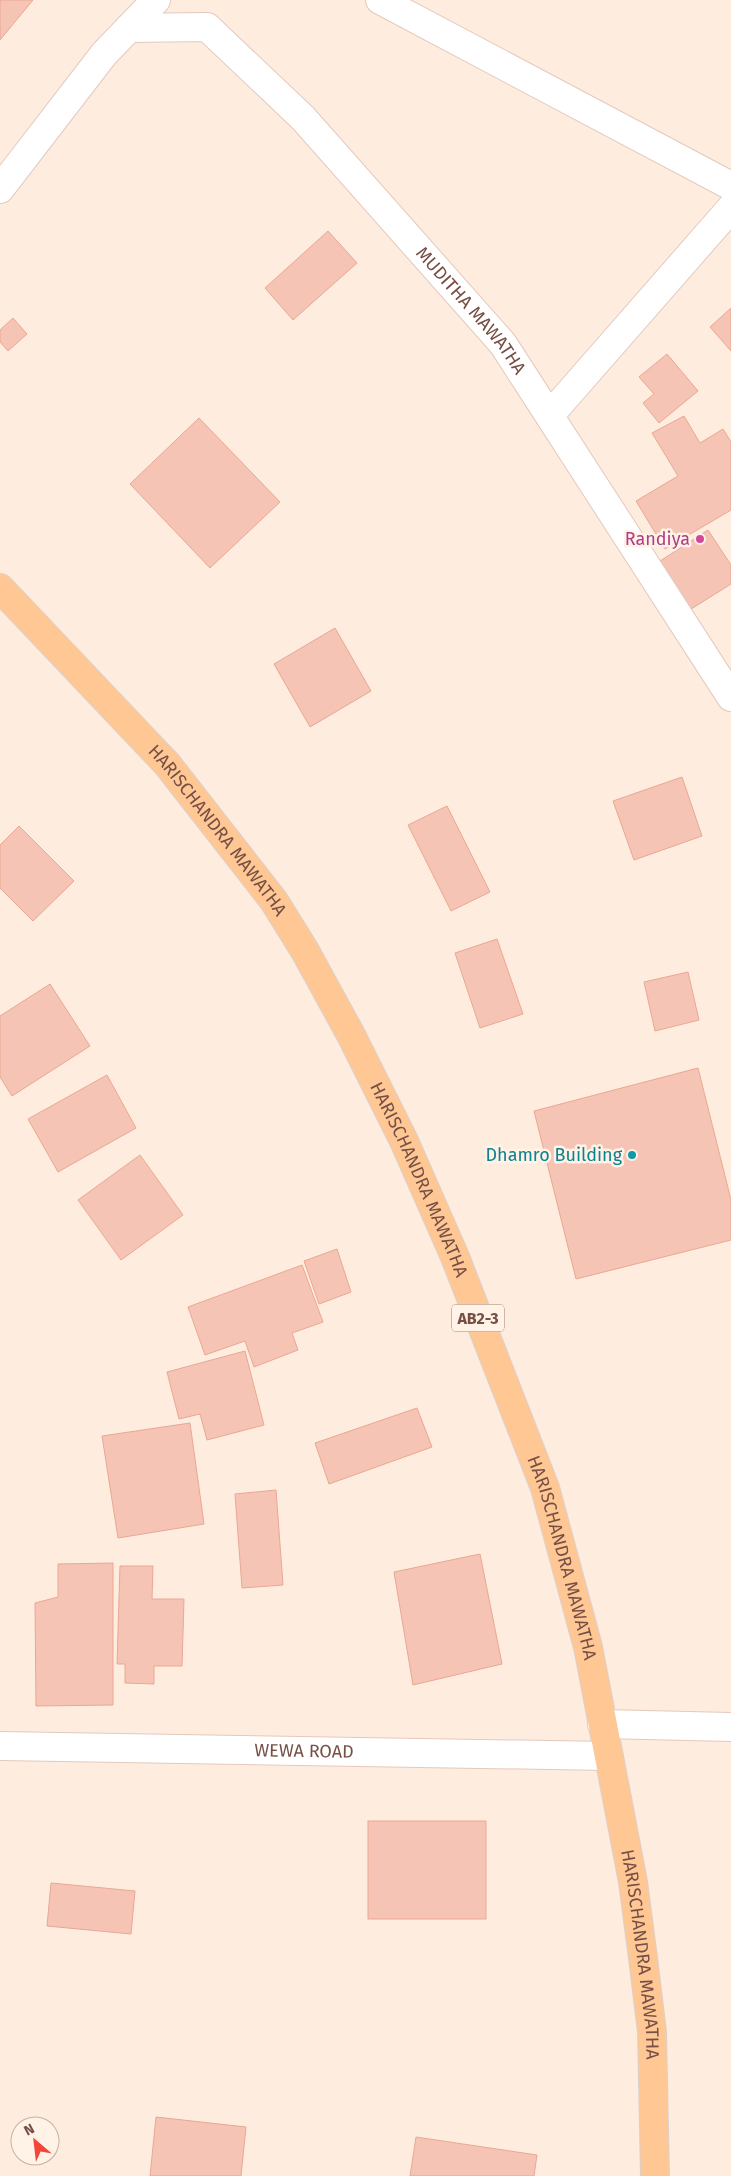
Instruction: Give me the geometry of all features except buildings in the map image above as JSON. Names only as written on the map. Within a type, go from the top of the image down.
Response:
[{"type":"main road","name":"HARISCHANDRA MAWATHA","points":[[0,588],[167,764],[274,901],[305,951],[351,1035],[404,1141],[455,1257],[545,1488],[588,1647],[633,1882],[651,2022],[654,2176]]},
{"type":"street","points":[[0,190],[104,54],[156,0]]},
{"type":"street","points":[[380,0],[731,186]]},
{"type":"street","name":"MUDITHA MAWATHA","points":[[129,28],[207,27],[303,118],[496,337],[550,415],[731,697]]},
{"type":"street","points":[[550,415],[731,208]]},
{"type":"street","points":[[602,1724],[731,1727]]},
{"type":"street","name":"WEWA ROAD","points":[[0,1746],[608,1756]]},
{"type":"place","name":"Randiya","points":[[700,539]]},
{"type":"place","name":"Dhamro Building","points":[[632,1155]]}]
